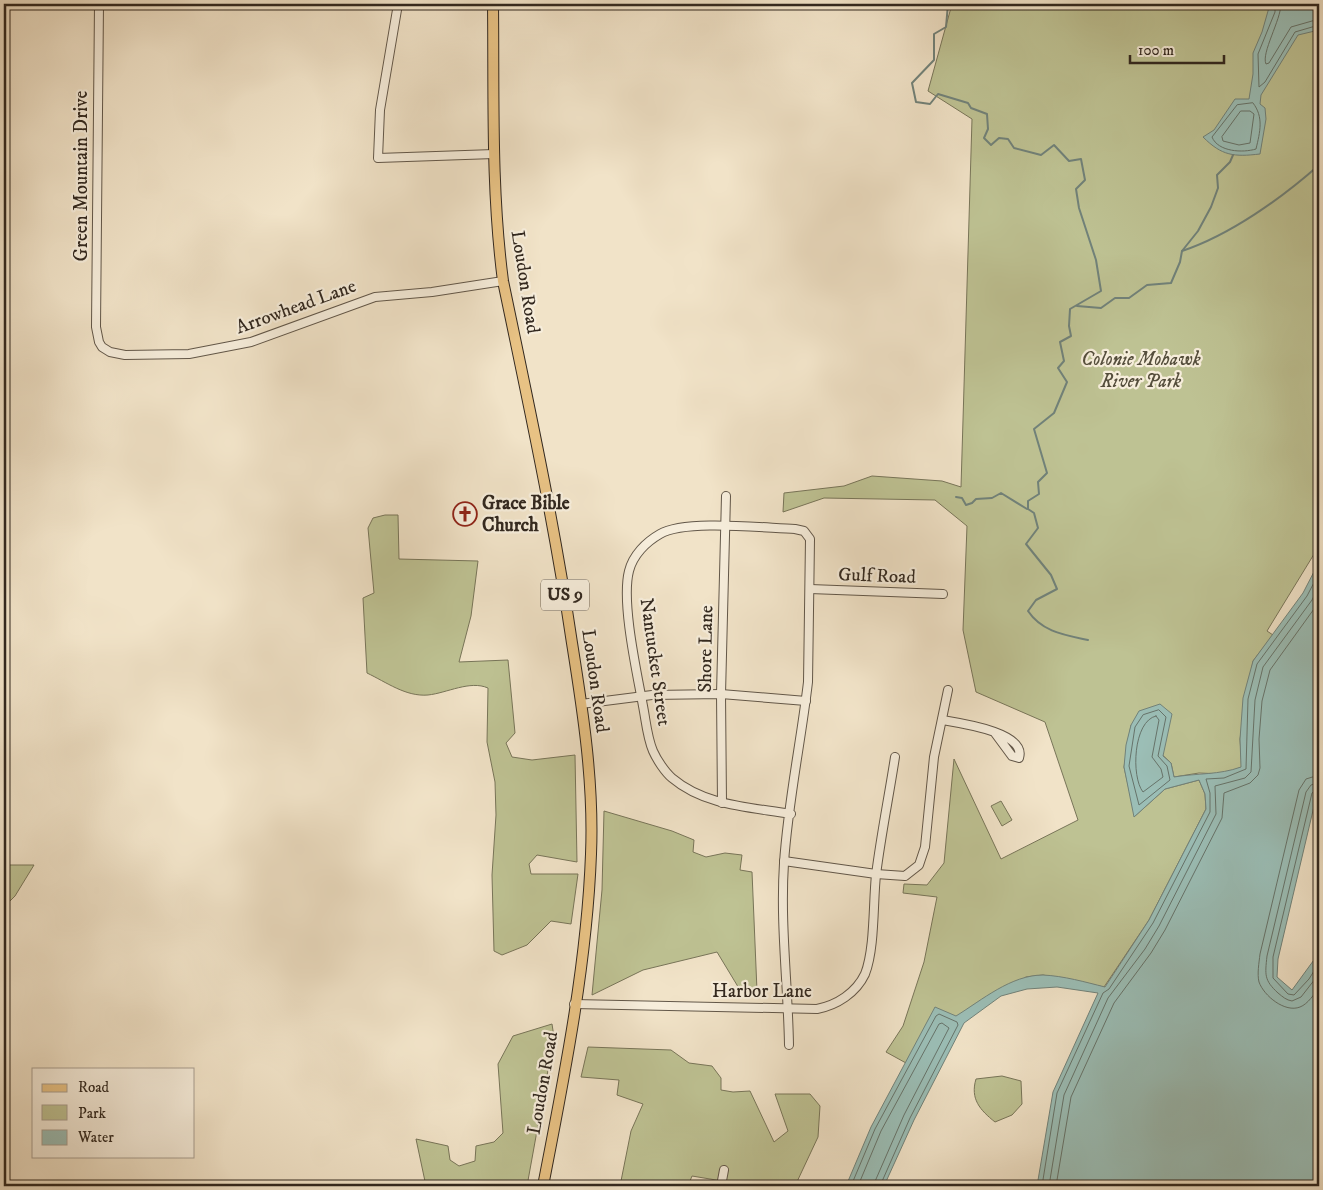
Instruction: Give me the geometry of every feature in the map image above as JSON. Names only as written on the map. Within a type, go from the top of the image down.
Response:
[{"type":"main road","name":"Loudon Road","points":[[493,4],[494,154],[503,280],[560,567],[582,704],[590,808],[591,852],[586,920],[574,1004],[542,1186]]},
{"type":"street","name":"Green Mountain Drive","points":[[98,4],[99,198],[96,327],[102,347]]},
{"type":"street","points":[[398,4],[380,110],[378,158],[494,154]]},
{"type":"street","name":"Arrowhead Lane","points":[[102,347],[110,352],[125,355],[189,354],[226,349],[274,335],[375,297],[432,292],[503,280]]},
{"type":"street","name":"Shore Lane","points":[[722,803],[721,694],[726,496]]},
{"type":"street","name":"Nantucket Street","points":[[788,1045],[788,1010],[782,914],[784,862],[806,701],[812,547],[810,539],[804,530],[683,527],[662,533],[645,545],[632,563],[629,570],[628,594],[634,656],[653,751],[670,777],[701,796],[722,803],[790,814]]},
{"type":"street","name":"Gulf Road","points":[[810,589],[942,594]]},
{"type":"street","points":[[784,862],[905,876],[919,865],[925,846],[934,757],[948,690]]},
{"type":"street","points":[[582,704],[642,697],[721,694],[806,701]]},
{"type":"street","points":[[942,720],[995,733]]},
{"type":"street","name":"Harbor Lane","points":[[574,1004],[788,1010],[817,1009],[831,1006],[848,995],[862,979],[868,962],[876,874],[895,757]]},
{"type":"street","points":[[721,1186],[724,1170]]},
{"type":"green space","name":"Colonie Mohawk River Park","points":[[952,4],[1319,4],[1319,546],[1267,631],[1273,635],[1253,661],[1240,739],[1242,767],[1223,774],[1199,773],[1174,777],[1171,763],[1131,725],[1124,767],[1135,816],[1165,789],[1199,780],[1205,794],[1206,809],[1149,920],[1104,987],[1043,975],[1026,977],[916,1044],[906,1063],[886,1052],[903,1026],[924,962],[937,897],[903,893],[904,884],[927,885],[944,863],[954,759],[1001,859],[1078,820],[1045,722],[976,692],[963,630],[967,526],[935,500],[824,498],[783,512],[784,493],[844,486],[872,476],[942,481],[961,487],[972,119],[928,91]]},
{"type":"green space","points":[[385,515],[398,515],[399,559],[478,561],[471,616],[459,662],[508,660],[515,733],[506,743],[512,757],[532,760],[575,755],[577,862],[537,855],[529,864],[531,874],[578,874],[571,924],[551,921],[527,945],[502,955],[494,951],[492,875],[496,815],[495,782],[487,742],[488,688],[474,685],[435,694],[420,695],[396,688],[367,673],[363,598],[374,593],[368,528],[373,518]]},
{"type":"green space","points":[[1001,801],[1012,820],[1002,826],[991,806]]},
{"type":"green space","points":[[604,811],[672,831],[694,840],[693,852],[706,857],[725,853],[742,855],[740,870],[752,872],[757,991],[740,990],[717,952],[643,970],[592,995],[602,890]]},
{"type":"green space","points":[[4,865],[34,865],[15,896],[4,907]]},
{"type":"green space","points":[[552,1024],[554,1037],[527,1186],[426,1186],[416,1139],[448,1146],[450,1160],[459,1166],[475,1161],[476,1146],[494,1142],[503,1133],[498,1064],[513,1036]]},
{"type":"green space","points":[[588,1047],[671,1050],[689,1063],[712,1066],[721,1078],[721,1090],[733,1092],[750,1091],[774,1142],[788,1131],[775,1094],[810,1094],[820,1106],[818,1137],[795,1186],[752,1186],[692,1176],[688,1186],[620,1186],[631,1131],[643,1104],[617,1095],[619,1080],[581,1077]]},
{"type":"green space","points":[[1002,1076],[1021,1081],[1022,1104],[1012,1115],[995,1122],[978,1104],[975,1098],[974,1086],[976,1079]]},
{"type":"water","points":[[1270,4],[1319,4],[1319,30],[1298,35],[1261,95],[1260,104],[1265,108],[1266,119],[1260,154],[1229,154],[1216,148],[1203,137],[1214,130],[1235,99],[1249,99],[1253,74],[1253,53],[1262,32]]},
{"type":"water","points":[[1319,562],[1319,785],[1278,959],[1277,977],[1292,990],[1319,953],[1319,1186],[1037,1186],[1053,1092],[1098,993],[1057,987],[1027,989],[1001,996],[964,1023],[914,1120],[884,1186],[846,1186],[871,1127],[935,1007],[956,1016],[1008,984],[1031,976],[1059,977],[1105,987],[1149,920],[1206,809],[1205,794],[1199,780],[1165,789],[1134,817],[1124,767],[1126,745],[1131,725],[1139,711],[1160,704],[1172,714],[1163,756],[1171,763],[1174,777],[1216,773],[1241,767],[1240,739],[1243,698],[1253,661],[1303,593]]},
{"type":"waterway","points":[[948,4],[946,27],[934,34],[934,60],[912,83],[916,102],[930,104],[938,94],[968,103],[971,108],[987,114],[988,129],[984,138],[991,145],[999,138],[1008,139],[1014,148],[1041,155],[1054,145],[1069,161],[1081,159],[1085,180],[1076,189],[1079,208],[1096,260],[1101,291],[1070,309],[1069,326],[1071,336],[1060,342],[1064,361],[1058,368],[1067,382],[1054,413],[1034,429],[1047,473],[1038,482],[1039,494],[1028,501],[1028,509],[1034,513],[1038,528],[1026,544],[1051,575],[1057,589],[1036,600],[1028,611],[1040,624],[1055,632],[1088,640]]},
{"type":"waterway","points":[[1077,306],[1101,308],[1115,298],[1129,298],[1147,285],[1171,283],[1180,262],[1182,251],[1198,231],[1211,207],[1218,188],[1217,175],[1230,162],[1233,155]]},
{"type":"waterway","points":[[1182,251],[1218,235],[1255,214],[1289,190],[1319,165]]},
{"type":"waterway","points":[[956,497],[962,498],[966,505],[976,499],[992,498],[1001,493],[1027,509]]},
{"type":"place","name":"Grace Bible Church","points":[[465,514]]}]
